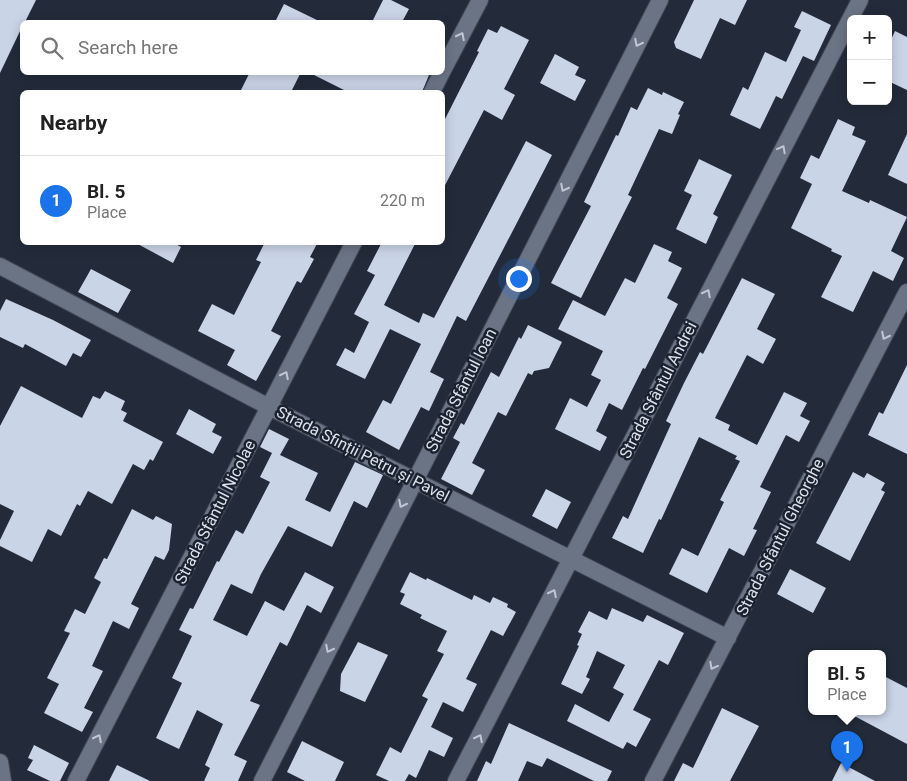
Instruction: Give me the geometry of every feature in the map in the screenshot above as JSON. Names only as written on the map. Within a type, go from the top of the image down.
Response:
[{"type":"street","points":[[445,66],[480,0]]},
{"type":"street","name":"Strada Sfântul Ioan","points":[[262,781],[660,0]]},
{"type":"street","name":"Strada Sfântul Andrei","points":[[456,781],[860,0]]},
{"type":"street","points":[[433,90],[440,75]]},
{"type":"street","name":"Strada Sfântul Nicolae","points":[[76,781],[352,245]]},
{"type":"street","name":"Strada Sfinții Petru și Pavel","points":[[0,266],[269,407],[728,638]]},
{"type":"street","name":"Strada Sfântul Gheorghe","points":[[653,781],[907,292]]},
{"type":"street","points":[[0,762],[2,781]]},
{"type":"building","points":[[0,0],[36,0],[26,20],[20,20],[20,31],[0,73]]},
{"type":"building","points":[[383,0],[391,0],[409,9],[403,20],[373,20]]},
{"type":"building","points":[[694,0],[747,0],[735,25],[720,18],[701,59],[676,48],[674,42]]},
{"type":"building","points":[[284,4],[317,20],[276,20]]},
{"type":"building","points":[[802,11],[831,25],[814,61],[803,56],[782,99],[776,96],[760,129],[730,115],[743,87],[748,90],[765,52],[786,62],[801,30],[794,27]]},
{"type":"building","points":[[501,26],[529,40],[504,89],[515,95],[502,120],[484,110],[445,185],[445,119],[479,52],[477,51],[488,29],[497,33]]},
{"type":"building","points":[[895,31],[907,37],[907,90],[892,83],[892,37]]},
{"type":"building","points":[[555,54],[579,67],[575,75],[586,80],[575,101],[540,83]]},
{"type":"building","points":[[248,75],[300,75],[292,90],[241,90]]},
{"type":"building","points":[[314,75],[429,75],[423,90],[344,90]]},
{"type":"building","points":[[648,88],[662,95],[663,92],[684,102],[678,114],[680,115],[672,134],[659,129],[628,195],[632,197],[581,298],[551,283],[591,206],[584,202],[616,135],[618,136],[631,107],[637,110]]},
{"type":"building","points":[[838,119],[855,127],[852,135],[866,141],[842,191],[869,203],[870,200],[907,217],[891,251],[904,258],[893,281],[873,271],[853,312],[821,297],[842,256],[791,228],[812,184],[800,178],[811,155],[819,159]]},
{"type":"building","points":[[907,134],[907,184],[888,175]]},
{"type":"building","points":[[526,141],[552,155],[466,321],[457,316],[430,372],[444,379],[429,411],[421,407],[399,450],[366,432],[383,400],[391,404],[421,344],[390,329],[365,379],[336,365],[345,348],[354,353],[369,322],[354,314],[375,275],[367,271],[380,245],[414,245],[384,305],[419,323],[423,313],[434,318]]},
{"type":"building","points":[[699,159],[732,175],[713,214],[718,217],[706,244],[676,229],[692,195],[684,191]]},
{"type":"building","points":[[654,244],[672,252],[668,261],[682,268],[667,298],[678,304],[622,410],[609,403],[596,431],[607,437],[600,451],[555,429],[570,398],[587,407],[601,380],[591,375],[603,351],[558,329],[573,300],[605,316],[625,278],[635,283]]},
{"type":"building","points":[[140,245],[177,245],[181,247],[173,263]]},
{"type":"building","points":[[264,245],[316,245],[310,257],[314,259],[301,283],[297,281],[271,331],[281,336],[256,381],[227,365],[235,350],[198,331],[212,304],[234,315],[261,262],[256,260]]},
{"type":"building","points":[[91,269],[131,290],[118,313],[78,292]]},
{"type":"building","points":[[742,278],[775,294],[757,329],[776,339],[763,364],[747,355],[715,418],[730,425],[728,430],[757,445],[784,392],[807,403],[800,416],[810,421],[799,442],[786,435],[760,487],[771,492],[753,529],[757,530],[744,556],[729,548],[707,593],[669,574],[682,548],[698,556],[724,502],[720,500],[740,461],[735,459],[737,456],[699,437],[661,520],[659,519],[643,553],[612,538],[623,516],[628,519],[671,424],[666,421],[700,352],[703,354]]},
{"type":"building","points":[[6,299],[53,320],[91,340],[81,357],[73,353],[66,366],[25,344],[23,348],[0,337],[0,311]]},
{"type":"building","points":[[528,325],[562,342],[549,368],[534,371],[532,375],[528,373],[506,416],[498,412],[472,463],[485,470],[472,495],[441,479],[460,442],[453,438],[461,423],[464,425],[491,372],[499,377],[519,337],[521,339]]},
{"type":"building","points":[[907,365],[907,454],[868,435],[879,412],[883,414]]},
{"type":"building","points":[[21,386],[82,418],[93,396],[100,399],[105,391],[125,401],[121,410],[127,413],[123,421],[163,442],[153,461],[150,459],[144,470],[133,464],[112,504],[88,491],[80,506],[77,504],[61,536],[48,529],[32,562],[0,546],[0,540],[14,511],[0,504],[0,426]]},
{"type":"building","points":[[189,409],[216,424],[212,432],[222,437],[213,454],[176,434]]},
{"type":"building","points":[[269,429],[289,439],[280,455],[318,473],[305,500],[330,512],[355,462],[383,475],[367,508],[354,501],[332,547],[288,526],[252,594],[231,584],[213,620],[247,636],[265,601],[284,611],[305,572],[334,587],[321,613],[307,605],[287,646],[280,642],[250,701],[260,705],[234,755],[247,761],[238,781],[204,781],[210,768],[205,765],[223,724],[197,710],[179,749],[156,738],[182,683],[172,678],[192,636],[179,630],[190,608],[193,609],[217,561],[219,562],[236,530],[243,534],[270,482],[260,477],[272,453],[260,447]]},
{"type":"building","points":[[853,472],[864,478],[867,473],[885,483],[881,490],[885,492],[850,561],[816,543]]},
{"type":"building","points":[[546,489],[571,502],[557,529],[532,516]]},
{"type":"building","points":[[132,509],[153,520],[156,516],[172,524],[169,550],[164,560],[155,556],[131,604],[139,608],[129,629],[113,621],[92,666],[103,671],[84,708],[93,712],[82,732],[44,713],[59,684],[47,678],[70,633],[64,631],[75,609],[85,614],[101,582],[94,578],[104,558],[107,559]]},
{"type":"building","points":[[790,569],[826,588],[813,613],[777,594]]},
{"type":"building","points":[[410,572],[426,580],[427,578],[472,600],[474,595],[490,603],[493,597],[508,604],[507,607],[516,612],[503,636],[491,630],[466,679],[477,684],[463,712],[443,702],[431,727],[453,738],[444,757],[429,750],[416,778],[409,774],[405,781],[389,781],[376,775],[390,747],[401,753],[428,699],[422,696],[444,654],[437,651],[447,631],[420,618],[422,615],[400,604],[405,594],[400,592]]},
{"type":"building","points":[[612,608],[643,622],[647,615],[684,633],[668,665],[659,660],[633,710],[651,719],[636,747],[627,742],[623,749],[567,721],[575,704],[609,722],[624,694],[613,688],[625,665],[597,651],[586,677],[590,679],[582,694],[561,684],[579,646],[577,645],[582,634],[578,632],[589,611],[607,620]]},
{"type":"building","points":[[358,642],[388,655],[365,702],[340,691],[341,674]]},
{"type":"building","points":[[886,677],[907,688],[907,744],[853,715],[886,715]]},
{"type":"building","points":[[722,708],[759,726],[730,781],[674,781],[683,763],[693,768]]},
{"type":"building","points":[[509,723],[612,771],[607,781],[594,781],[547,758],[542,767],[527,761],[518,781],[477,781],[486,761],[491,764]]},
{"type":"building","points":[[302,741],[344,762],[335,781],[305,781],[287,772]]},
{"type":"building","points":[[34,745],[69,763],[60,781],[50,781],[27,770],[33,760],[28,758]]},
{"type":"building","points":[[841,763],[875,781],[832,781]]},
{"type":"building","points":[[117,765],[150,781],[109,781]]},
{"type":"place","name":"Bl. 5","points":[[847,772]]}]
